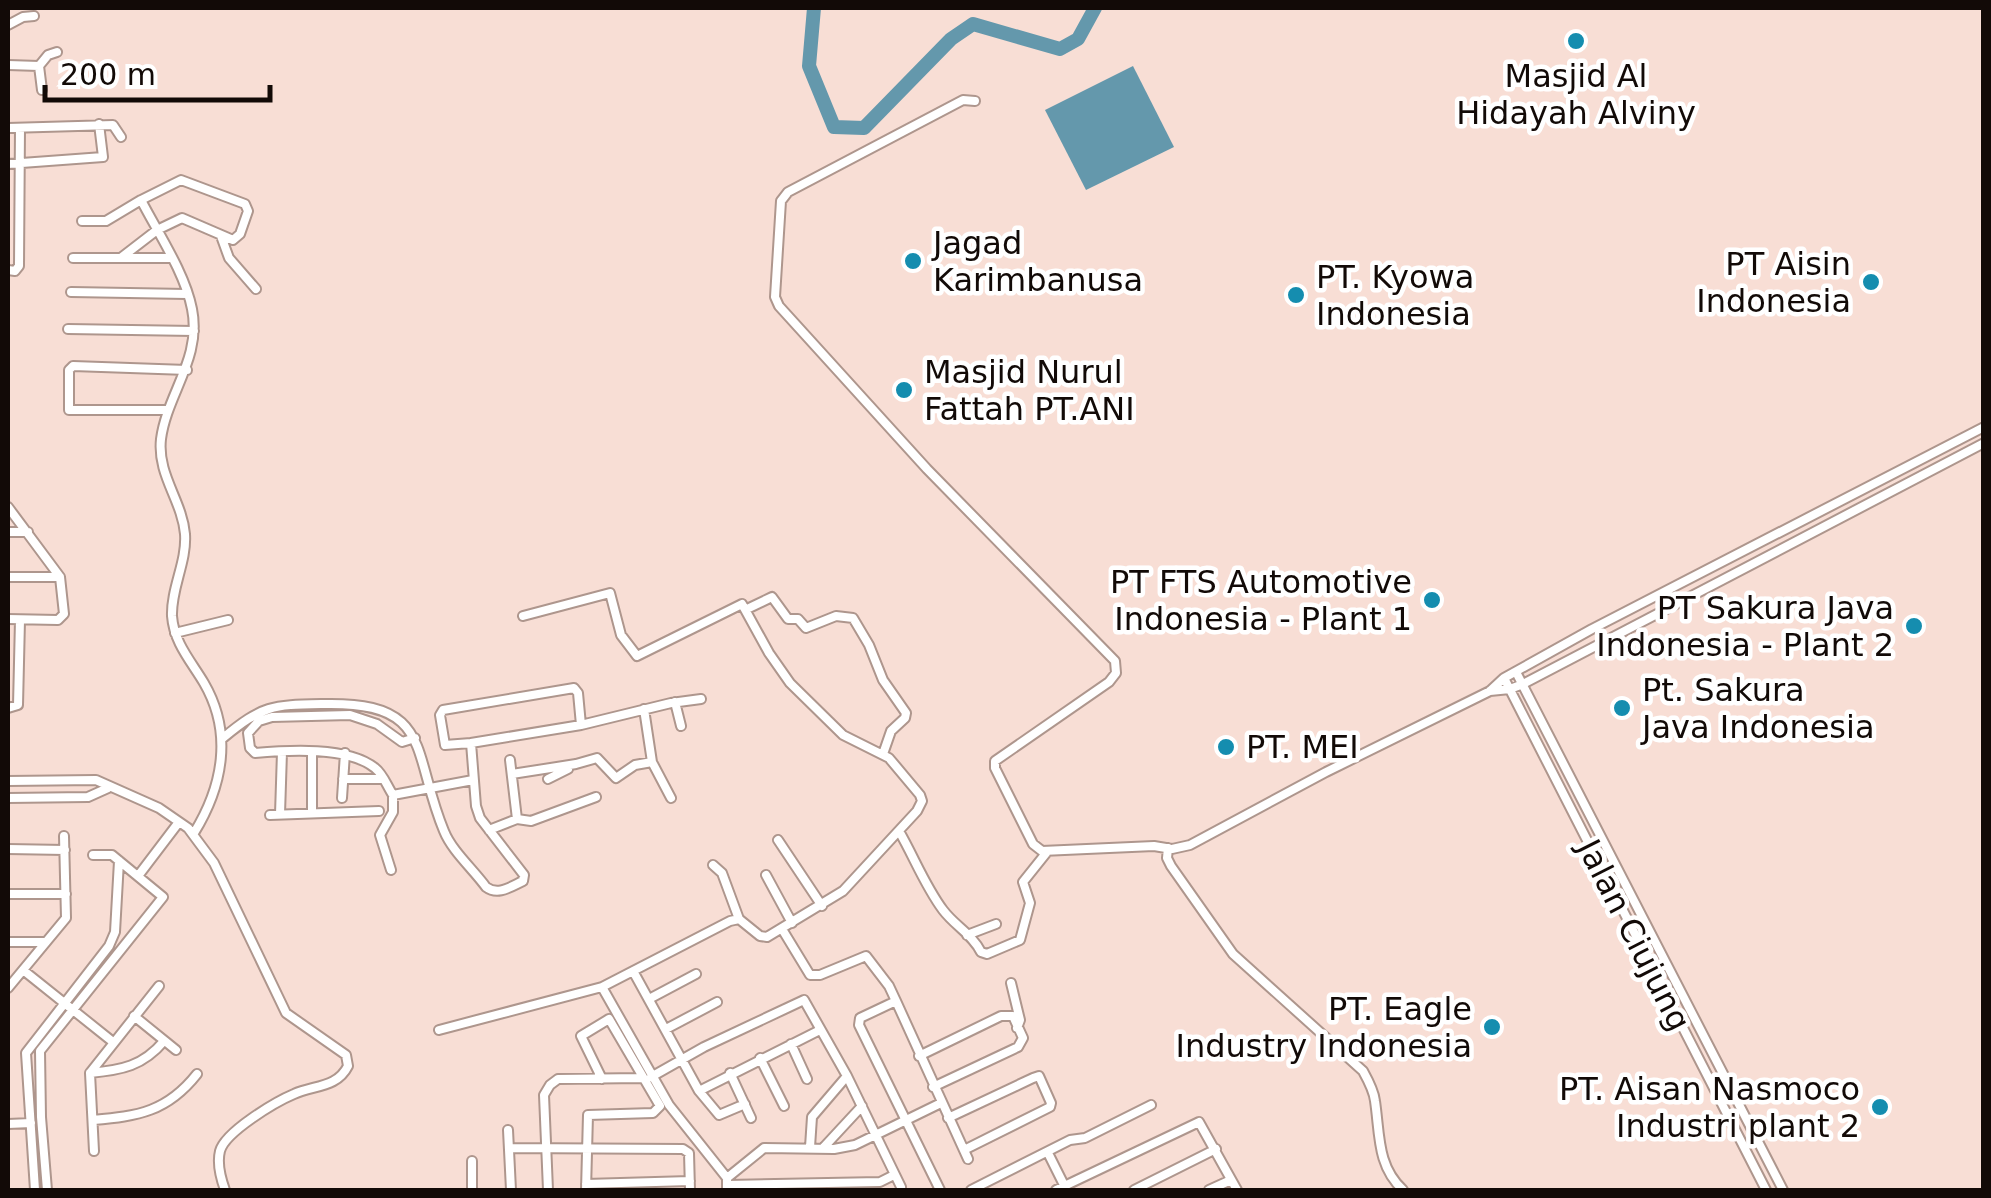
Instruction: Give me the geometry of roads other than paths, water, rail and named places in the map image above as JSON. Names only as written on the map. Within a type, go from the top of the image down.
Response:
[{"type":"street","points":[[8,25],[34,16]]},
{"type":"street","points":[[42,90],[39,66],[48,55],[57,52]]},
{"type":"street","points":[[8,65],[39,66]]},
{"type":"street","points":[[975,101],[963,100],[788,192],[781,202],[774,292],[779,306],[926,468],[1114,662],[1116,673],[1108,682],[995,760],[995,768],[1033,844],[1047,852],[1190,846],[1490,690],[1504,678],[1735,554],[1984,427]]},
{"type":"street","points":[[8,164],[103,157],[99,124]]},
{"type":"street","points":[[8,128],[114,125],[121,137]]},
{"type":"street","points":[[8,270],[19,266],[12,233],[12,198],[20,165],[20,128]]},
{"type":"street","points":[[82,221],[106,221],[181,180],[244,204],[248,211],[239,236],[233,240],[182,218],[156,230],[122,257]]},
{"type":"street","points":[[140,200],[192,306],[194,331],[187,370],[167,410],[160,457],[185,534],[173,598],[175,633],[215,704],[224,738],[218,781],[209,808],[194,833]]},
{"type":"street","points":[[221,236],[229,258],[256,289]]},
{"type":"street","points":[[73,258],[171,258]]},
{"type":"street","points":[[71,292],[188,294]]},
{"type":"street","points":[[68,329],[194,331]]},
{"type":"street","points":[[167,410],[69,410],[68,372],[72,366],[187,370]]},
{"type":"street","points":[[1490,690],[1522,684],[1984,443]]},
{"type":"street","points":[[1894,475],[1898,485]]},
{"type":"street","points":[[8,506],[60,577],[64,592],[62,618],[8,619]]},
{"type":"street","points":[[8,532],[28,532]]},
{"type":"street","points":[[8,577],[60,577]]},
{"type":"street","points":[[523,616],[610,593],[622,634],[637,656],[738,604],[747,609],[769,654],[790,683],[843,735],[855,744],[884,754],[904,773],[922,801],[844,892],[782,930],[762,937],[740,919],[722,873],[713,866]]},
{"type":"street","points":[[747,609],[772,596],[788,620],[798,619],[806,628],[836,616],[853,618],[883,680],[906,715],[891,731],[884,754]]},
{"type":"street","points":[[8,708],[18,705],[20,620]]},
{"type":"street","points":[[175,633],[228,620]]},
{"type":"street","points":[[1516,672],[1783,1190]]},
{"type":"street","name":"Jalan Ciujung","points":[[1504,678],[1766,1190]]},
{"type":"street","points":[[581,726],[578,693],[574,688],[443,710],[440,715],[445,745],[581,726],[701,699]]},
{"type":"street","points":[[675,702],[681,726]]},
{"type":"street","points":[[224,738],[266,708],[340,704],[385,710],[398,719],[421,749],[445,835],[486,887],[499,892],[522,881],[524,875],[489,830],[476,806],[471,743]]},
{"type":"street","points":[[644,710],[652,762],[671,798]]},
{"type":"street","points":[[391,870],[380,835],[393,812],[393,795],[374,767],[345,753],[255,753],[250,748],[248,733],[252,726],[272,718],[350,715],[378,724],[402,742],[414,738]]},
{"type":"street","points":[[282,752],[275,814],[379,812]]},
{"type":"street","points":[[312,753],[312,813]]},
{"type":"street","points":[[342,798],[345,753]]},
{"type":"street","points":[[512,774],[548,774],[597,758],[616,778],[636,765],[652,762]]},
{"type":"street","points":[[510,760],[517,819]]},
{"type":"street","points":[[548,774],[549,792]]},
{"type":"street","points":[[343,779],[382,780]]},
{"type":"street","points":[[8,781],[96,780],[140,799],[194,833],[214,863],[286,1013],[339,1048],[348,1060],[344,1074],[336,1081],[292,1095],[234,1133],[221,1148],[225,1190]]},
{"type":"street","points":[[393,795],[474,780]]},
{"type":"street","points":[[8,798],[88,797],[108,788]]},
{"type":"street","points":[[489,830],[517,819],[531,821],[596,796]]},
{"type":"street","points":[[138,876],[179,822]]},
{"type":"street","points":[[899,831],[940,906],[975,939],[983,953],[1017,943],[1023,935],[1030,903],[1024,882],[1047,852]]},
{"type":"street","points":[[8,988],[66,918],[64,836]]},
{"type":"street","points":[[778,840],[822,906]]},
{"type":"street","points":[[1161,847],[1232,954],[1300,1010],[1364,1071],[1375,1097],[1378,1138],[1388,1176],[1403,1190]]},
{"type":"street","points":[[8,849],[65,850]]},
{"type":"street","points":[[47,1190],[40,1051],[163,897],[110,855],[94,854]]},
{"type":"street","points":[[35,1190],[26,1053],[109,946],[115,932],[119,861]]},
{"type":"street","points":[[766,875],[792,923]]},
{"type":"street","points":[[8,894],[66,894]]},
{"type":"street","points":[[438,1030],[602,987],[740,919]]},
{"type":"street","points":[[967,934],[996,924]]},
{"type":"street","points":[[782,930],[810,975],[820,976],[866,956],[890,986],[933,1088],[941,1103],[948,1118],[966,1154],[1050,1107],[1052,1102],[1039,1076],[948,1118]]},
{"type":"street","points":[[115,932],[132,938]]},
{"type":"street","points":[[8,942],[45,942]]},
{"type":"street","points":[[22,970],[113,1042]]},
{"type":"street","points":[[632,971],[699,1090],[719,1115],[745,1104]]},
{"type":"street","points":[[649,999],[696,974]]},
{"type":"street","points":[[1011,983],[1020,1020],[1017,1028]]},
{"type":"street","points":[[94,1151],[90,1073],[160,986]]},
{"type":"street","points":[[510,1148],[547,1149],[587,1149],[683,1149],[689,1153],[690,1186],[586,1188],[587,1149],[589,1113],[656,1112],[660,1106],[602,987]]},
{"type":"street","points":[[548,1190],[544,1096],[550,1085],[558,1080],[646,1077],[802,1000],[862,1106],[901,1187]]},
{"type":"street","points":[[896,1001],[864,1016],[859,1023],[940,1190]]},
{"type":"street","points":[[666,1029],[717,1002]]},
{"type":"street","points":[[919,1056],[1008,1014],[1013,1016],[1022,1038],[1018,1047],[933,1088]]},
{"type":"street","points":[[134,1016],[176,1050]]},
{"type":"street","points":[[602,1079],[581,1036],[608,1020],[727,1184]]},
{"type":"street","points":[[699,1090],[820,1030]]},
{"type":"street","points":[[90,1073],[132,1067],[148,1058],[164,1041]]},
{"type":"street","points":[[791,1044],[807,1079]]},
{"type":"street","points":[[760,1058],[784,1106]]},
{"type":"street","points":[[730,1073],[751,1118]]},
{"type":"street","points":[[92,1120],[146,1113],[181,1092],[198,1074]]},
{"type":"street","points":[[810,1147],[812,1118],[846,1076]]},
{"type":"street","points":[[727,1184],[764,1148],[855,1145],[941,1103]]},
{"type":"street","points":[[972,1190],[1151,1105]]},
{"type":"street","points":[[823,1148],[862,1106]]},
{"type":"street","points":[[1048,1152],[1062,1189],[1197,1122],[1203,1124],[1237,1190]]},
{"type":"street","points":[[8,1124],[41,1123]]},
{"type":"street","points":[[508,1130],[511,1190]]},
{"type":"street","points":[[1134,1190],[1216,1150]]},
{"type":"street","points":[[472,1161],[472,1190]]},
{"type":"street","points":[[727,1184],[880,1182],[894,1175]]},
{"type":"street","points":[[1209,1190],[1231,1180]]},
{"type":"water","points":[[1133,66],[1174,147],[1086,190],[1045,110]]},
{"type":"waterway","points":[[814,8],[809,66],[834,127],[864,128],[951,39],[973,24],[1060,49],[1078,39],[1095,8]]},
{"type":"place","name":"Masjid Al Hidayah Alviny","points":[[1576,41]]},
{"type":"place","name":"Jagad Karimbanusa","points":[[913,261]]},
{"type":"place","name":"PT Aisin Indonesia","points":[[1871,282]]},
{"type":"place","name":"PT. Kyowa Indonesia","points":[[1296,295]]},
{"type":"place","name":"Masjid Nurul Fattah PT.ANI","points":[[904,390]]},
{"type":"place","name":"PT FTS Automotive Indonesia - Plant 1","points":[[1432,600]]},
{"type":"place","name":"PT Sakura Java Indonesia - Plant 2","points":[[1914,626]]},
{"type":"place","name":"Pt. Sakura Java Indonesia","points":[[1622,708]]},
{"type":"place","name":"PT. MEI","points":[[1226,747]]},
{"type":"place","name":"PT. Eagle Industry Indonesia","points":[[1492,1027]]},
{"type":"place","name":"PT. Aisan Nasmoco Industri plant 2","points":[[1880,1107]]}]
